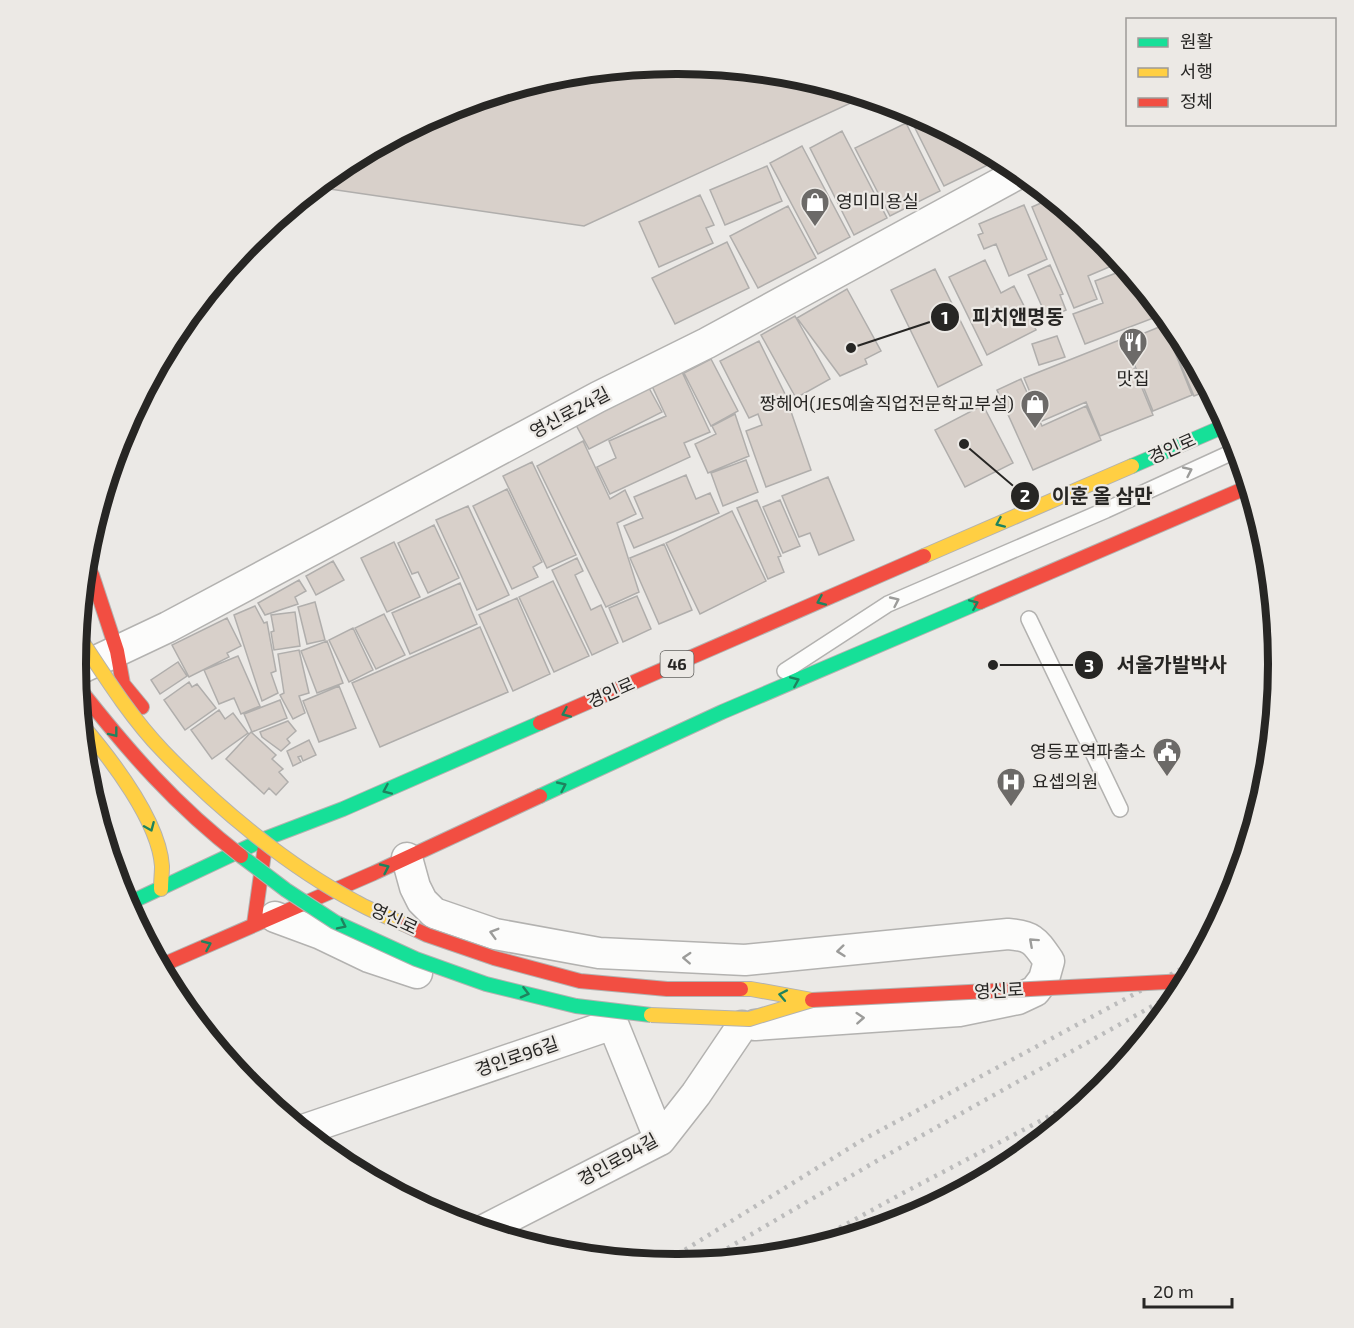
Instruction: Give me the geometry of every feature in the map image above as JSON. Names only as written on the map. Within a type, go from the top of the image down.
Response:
[{"type":"main road","name":"경인로","points":[[136,900],[267,838],[354,805],[1219,429]]},
{"type":"main road","points":[[168,962],[407,858],[722,712],[1241,490]]},
{"type":"main road","points":[[93,579],[117,651],[123,684],[174,744],[192,760]]},
{"type":"main road","name":"영신로","points":[[87,649],[162,750],[236,819],[298,867],[356,902],[427,935],[483,955],[580,981],[667,989],[751,989],[812,1000],[1174,982]]},
{"type":"main road","name":"영신로","points":[[88,699],[152,776],[221,840],[286,890],[335,922],[416,959],[486,984],[576,1006],[665,1017],[749,1019],[812,1000]]},
{"type":"main road","points":[[92,737],[121,776],[151,825],[162,864],[160,889]]},
{"type":"main road","points":[[121,776],[135,783],[150,783],[165,778],[174,765],[174,744]]},
{"type":"main road","points":[[244,807],[267,838],[265,920]]},
{"type":"street","name":"영신로24길","points":[[86,666],[178,621],[598,398],[707,343],[1011,177]]},
{"type":"street","points":[[265,920],[321,934],[369,957],[512,1005],[613,1024],[742,1026],[959,1011],[1018,999],[1035,991],[1044,979],[1049,962],[1037,944],[1025,935],[1008,934],[745,960],[599,953],[495,934],[434,913],[418,894],[407,858]]},
{"type":"street","points":[[613,1024],[660,1140]]},
{"type":"street","name":"경인로96길","points":[[312,1127],[613,1024]]},
{"type":"street","name":"경인로94길","points":[[493,1225],[660,1140],[696,1094],[742,1026]]},
{"type":"lane","points":[[722,712],[888,604],[1106,510],[1229,454]]},
{"type":"lane","points":[[1029,619],[1120,809]]},
{"type":"building","points":[[638,75],[716,75],[792,85],[855,101],[584,226],[328,189],[382,153],[451,118],[524,94],[562,85]]},
{"type":"building","points":[[906,123],[940,191],[890,216],[855,148]]},
{"type":"building","points":[[917,124],[938,134],[990,164],[944,186],[914,126]]},
{"type":"building","points":[[842,131],[887,218],[854,235],[810,148]]},
{"type":"building","points":[[802,146],[850,237],[818,254],[770,163]]},
{"type":"building","points":[[767,166],[782,201],[725,225],[710,190]]},
{"type":"building","points":[[700,195],[714,225],[706,228],[713,243],[659,267],[639,222]]},
{"type":"building","points":[[1043,202],[1095,246],[1113,266],[1088,276],[1097,299],[1074,308],[1032,207]]},
{"type":"building","points":[[1024,205],[1047,259],[1009,276],[996,244],[984,249],[978,235],[983,233],[979,224]]},
{"type":"building","points":[[788,206],[816,258],[758,288],[730,236]]},
{"type":"building","points":[[727,242],[749,288],[675,324],[652,278]]},
{"type":"building","points":[[985,260],[1001,293],[1014,286],[1036,330],[987,355],[949,277]]},
{"type":"building","points":[[1050,265],[1063,294],[1060,295],[1066,310],[1047,318],[1028,275]]},
{"type":"building","points":[[935,269],[982,365],[938,387],[891,290]]},
{"type":"building","points":[[1118,272],[1154,318],[1085,344],[1073,314],[1103,303],[1095,281]]},
{"type":"building","points":[[847,289],[881,351],[865,359],[867,364],[840,376],[797,318]]},
{"type":"building","points":[[795,316],[830,379],[796,398],[761,335]]},
{"type":"building","points":[[1161,326],[1169,338],[1192,395],[1153,411],[1125,341]]},
{"type":"building","points":[[1057,336],[1065,357],[1039,365],[1032,344]]},
{"type":"building","points":[[1122,339],[1153,415],[1100,436],[1086,402],[1042,421],[1024,378]]},
{"type":"building","points":[[1171,340],[1201,393],[1194,396]]},
{"type":"building","points":[[759,341],[785,394],[811,470],[766,487],[746,431],[762,425],[758,414],[749,418],[720,361]]},
{"type":"building","points":[[711,359],[738,411],[711,426],[684,373]]},
{"type":"building","points":[[682,372],[710,432],[684,443],[690,457],[610,494],[597,467],[616,458],[609,441],[666,416],[652,386]]},
{"type":"building","points":[[1021,379],[1042,426],[1086,406],[1101,440],[1033,470],[997,390]]},
{"type":"building","points":[[649,388],[662,412],[589,449],[576,425]]},
{"type":"building","points":[[983,405],[1013,463],[965,487],[935,430]]},
{"type":"building","points":[[735,414],[749,456],[708,473],[695,444],[716,434],[712,426]]},
{"type":"building","points":[[583,441],[610,499],[625,490],[636,514],[617,523],[639,592],[606,607],[537,466]]},
{"type":"building","points":[[746,460],[758,492],[723,506],[711,473]]},
{"type":"building","points":[[532,462],[576,555],[547,568],[503,476]]},
{"type":"building","points":[[686,475],[696,499],[710,493],[719,513],[634,548],[624,526],[643,518],[634,497]]},
{"type":"building","points":[[828,477],[854,540],[819,555],[810,533],[799,537],[782,496]]},
{"type":"building","points":[[507,489],[542,562],[533,567],[538,577],[512,589],[473,506]]},
{"type":"building","points":[[757,500],[781,556],[778,557],[784,572],[768,579],[737,508]]},
{"type":"building","points":[[780,500],[800,546],[783,553],[763,507]]},
{"type":"building","points":[[468,506],[509,595],[477,610],[436,520]]},
{"type":"building","points":[[732,511],[766,581],[700,614],[666,543]]},
{"type":"building","points":[[434,525],[459,578],[428,593],[418,572],[412,574],[398,543]]},
{"type":"building","points":[[394,542],[420,597],[387,612],[361,558]]},
{"type":"building","points":[[664,544],[692,610],[659,624],[630,558]]},
{"type":"building","points":[[577,558],[583,571],[575,575],[591,610],[601,605],[618,643],[592,655],[552,570]]},
{"type":"building","points":[[333,561],[344,580],[316,595],[306,576]]},
{"type":"building","points":[[299,580],[306,591],[295,597],[298,604],[265,615],[258,603]]},
{"type":"building","points":[[553,581],[589,656],[554,672],[519,597]]},
{"type":"building","points":[[460,583],[477,624],[410,654],[392,613]]},
{"type":"building","points":[[637,596],[651,629],[623,642],[609,608]]},
{"type":"building","points":[[517,598],[550,674],[513,691],[479,615]]},
{"type":"building","points":[[315,602],[325,640],[307,644],[298,607]]},
{"type":"building","points":[[255,606],[264,623],[267,622],[276,671],[271,673],[278,693],[262,701],[234,615]]},
{"type":"building","points":[[295,612],[300,646],[274,650],[271,615]]},
{"type":"building","points":[[384,614],[405,655],[376,669],[355,628]]},
{"type":"building","points":[[227,618],[241,646],[227,653],[229,657],[189,677],[172,645]]},
{"type":"building","points":[[480,627],[508,692],[380,747],[352,683]]},
{"type":"building","points":[[353,628],[373,670],[349,682],[329,640]]},
{"type":"building","points":[[327,641],[343,683],[317,693],[301,651]]},
{"type":"building","points":[[299,650],[309,693],[299,696],[305,713],[293,719],[280,695],[284,693],[278,654]]},
{"type":"building","points":[[238,656],[260,706],[241,714],[234,698],[219,704],[204,670]]},
{"type":"building","points":[[178,662],[187,676],[160,694],[151,680]]},
{"type":"building","points":[[189,682],[192,687],[197,684],[216,708],[185,730],[164,700]]},
{"type":"building","points":[[339,686],[356,728],[319,742],[303,701]]},
{"type":"building","points":[[280,700],[287,718],[252,732],[244,714]]},
{"type":"building","points":[[219,710],[225,719],[233,713],[248,733],[212,759],[191,730]]},
{"type":"building","points":[[288,721],[296,731],[287,739],[290,743],[281,751],[262,737],[260,732]]},
{"type":"building","points":[[251,732],[276,755],[272,759],[283,769],[279,772],[288,782],[276,795],[269,788],[264,794],[226,759]]},
{"type":"building","points":[[309,740],[316,755],[303,761],[301,756],[298,757],[301,762],[293,766],[287,751]]},
{"type":"railway","points":[[678,1254],[864,1139],[1182,968]]},
{"type":"railway","points":[[720,1253],[880,1159],[1161,1001]]},
{"type":"railway","points":[[827,1235],[1068,1107]]},
{"type":"traffic: fast","points":[[1132,466],[1219,429]]},
{"type":"traffic: fast","points":[[540,796],[722,712],[980,602]]},
{"type":"traffic: fast","points":[[136,900],[267,838],[343,809],[540,723]]},
{"type":"traffic: fast","points":[[241,856],[286,890],[335,922],[416,959],[486,984],[576,1006],[651,1015]]},
{"type":"traffic: slow","points":[[924,556],[1132,466]]},
{"type":"traffic: slow","points":[[87,649],[118,696],[151,738],[230,814],[304,871],[368,908],[406,925]]},
{"type":"traffic: slow","points":[[92,737],[119,772],[143,810],[159,848],[162,866],[161,889]]},
{"type":"traffic: slow","points":[[651,1015],[749,1019],[812,1000],[741,989]]},
{"type":"traffic: jam","points":[[980,602],[1241,490]]},
{"type":"traffic: jam","points":[[540,723],[924,556]]},
{"type":"traffic: jam","points":[[93,579],[117,651],[123,684],[142,707]]},
{"type":"traffic: jam","points":[[88,699],[154,777],[195,818],[241,856]]},
{"type":"traffic: jam","points":[[168,962],[374,873],[540,796]]},
{"type":"traffic: jam","points":[[254,924],[265,846]]},
{"type":"traffic: jam","points":[[406,925],[427,935],[494,958],[580,981],[667,989],[741,989]]},
{"type":"traffic: jam","points":[[812,1000],[1174,982]]},
{"type":"place","name":"영미미용실","points":[[815,228]]},
{"type":"place","name":"피치앤명동","points":[[851,348]]},
{"type":"place","name":"맛집","points":[[1133,368]]},
{"type":"place","name":"짱헤어(JES예술직업전문학교부설)","points":[[1035,430]]},
{"type":"place","name":"이훈 올 삼만","points":[[964,444]]},
{"type":"place","name":"서울가발박사","points":[[993,665]]},
{"type":"place","name":"영등포역파출소","points":[[1167,778]]},
{"type":"place","name":"요셉의원","points":[[1011,808]]}]
